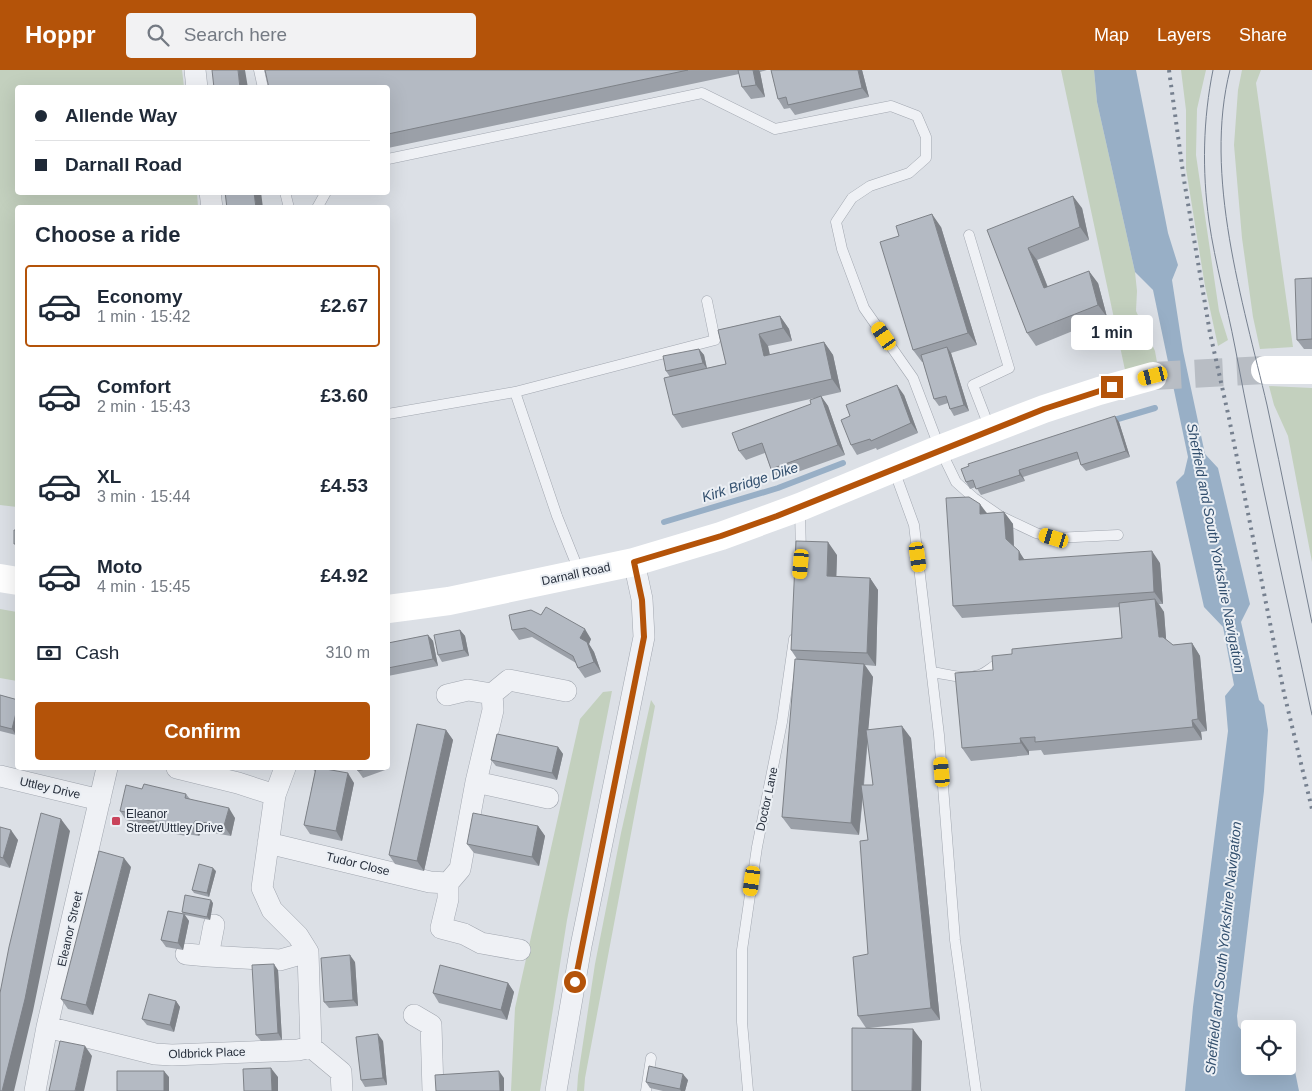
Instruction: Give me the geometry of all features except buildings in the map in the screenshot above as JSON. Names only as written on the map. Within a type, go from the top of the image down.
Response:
[{"type":"main road","points":[[1265,370],[1312,370]]},
{"type":"main road","name":"Darnall Road","points":[[390,609],[449,601],[634,562],[721,536],[800,507],[940,449],[1044,409],[1091,393],[1153,376]]},
{"type":"main road","points":[[0,578],[15,580]]},
{"type":"street","points":[[195,70],[196,85]]},
{"type":"street","points":[[556,1091],[582,946],[644,637],[642,600],[634,562]]},
{"type":"street","points":[[447,696],[468,690],[492,694],[509,680],[566,691]]},
{"type":"street","points":[[492,694],[493,710],[476,782],[460,869],[448,883],[448,899],[442,928],[464,934],[480,943],[520,950]]},
{"type":"street","name":"Eleanor Street","points":[[35,1091],[47,1027],[107,770]]},
{"type":"street","points":[[185,770],[238,783],[275,795]]},
{"type":"street","points":[[284,770],[275,795],[262,888],[272,910],[298,936],[308,952],[311,1047],[341,1072],[342,1091]]},
{"type":"street","name":"Uttley Drive","points":[[0,776],[100,800]]},
{"type":"street","points":[[476,782],[548,798]]},
{"type":"street","name":"Tudor Close","points":[[268,843],[430,882],[448,883]]},
{"type":"street","points":[[208,956],[214,925]]},
{"type":"street","points":[[186,954],[280,960],[308,952]]},
{"type":"street","points":[[414,1015],[431,1025],[433,1091]]},
{"type":"street","name":"Oldbrick Place","points":[[47,1027],[155,1054],[298,1050],[311,1047]]},
{"type":"lane","points":[[259,70],[262,85]]},
{"type":"lane","points":[[390,159],[702,93],[775,129],[891,106],[917,116],[926,137],[926,158],[909,173],[870,186],[852,198],[836,222],[842,249],[864,308],[913,378],[940,449],[956,482],[974,498],[1000,516],[1054,538],[1118,535]]},
{"type":"lane","points":[[969,235],[1009,368],[973,384],[991,430]]},
{"type":"lane","points":[[390,414],[515,392],[715,340],[707,302]]},
{"type":"lane","points":[[515,392],[557,516],[580,572]]},
{"type":"lane","points":[[894,469],[914,525],[939,735],[956,940],[976,1091]]},
{"type":"lane","points":[[800,507],[801,564]]},
{"type":"lane","name":"Doctor Lane","points":[[748,1091],[742,1022],[742,950],[757,846],[782,722],[795,633]]},
{"type":"lane","points":[[932,672],[965,677],[980,675],[994,664],[1016,657]]},
{"type":"lane","points":[[646,1091],[651,1058]]},
{"type":"green space","points":[[0,70],[182,70],[184,85],[15,85],[15,195],[197,195],[198,205],[15,205],[15,507],[0,505]]},
{"type":"green space","points":[[1061,70],[1094,70],[1097,102],[1135,272],[1137,291],[1136,311],[1155,351],[1158,368],[1125,370]]},
{"type":"green space","points":[[1181,70],[1206,70],[1197,109],[1196,155],[1219,311],[1228,340],[1218,346],[1205,286],[1186,169],[1186,110]]},
{"type":"green space","points":[[1242,70],[1261,70],[1256,83],[1293,347],[1260,349],[1253,317],[1242,238],[1234,145],[1238,90]]},
{"type":"green space","points":[[1269,386],[1312,388],[1312,562],[1288,436],[1274,405]]},
{"type":"green space","points":[[0,609],[15,612],[15,681],[0,678]]},
{"type":"green space","points":[[612,691],[567,920],[540,1091],[511,1091],[515,1008],[580,719],[603,692]]},
{"type":"green space","points":[[651,700],[655,706],[584,1091],[577,1091],[595,964],[621,833]]},
{"type":"water","name":"Sheffield and South Yorkshire Navigation","points":[[1094,70],[1136,70],[1168,233],[1178,265],[1172,280],[1183,351],[1205,454],[1218,468],[1250,604],[1241,622],[1259,700],[1264,705],[1268,730],[1264,791],[1237,1016],[1238,1026],[1241,1030],[1241,1075],[1296,1075],[1299,1091],[1185,1091],[1193,1007],[1228,731],[1225,696],[1234,685],[1223,627],[1204,607],[1176,482],[1184,474],[1188,457],[1153,290],[1135,272],[1097,102]]},
{"type":"waterway","name":"Kirk Bridge Dike","points":[[1111,421],[1155,408]]},
{"type":"waterway","name":"Kirk Bridge Dike","points":[[664,522],[778,488],[843,463]]},
{"type":"tunnel","points":[[1153,376],[1265,370]]},
{"type":"tram line","points":[[1213,70],[1205,126],[1205,183],[1209,221],[1312,715]]},
{"type":"tram line","points":[[1230,70],[1223,110],[1221,152],[1229,238],[1273,432],[1312,623]]},
{"type":"railway","points":[[1169,70],[1184,180],[1210,333],[1284,693],[1312,809]]},
{"type":"place","name":"Eleanor Street/Uttley Drive","points":[[116,821]]},
{"type":"route","points":[[575,982],[644,637],[642,600],[634,562],[721,536],[777,516],[940,449],[1044,409],[1112,387]]}]
